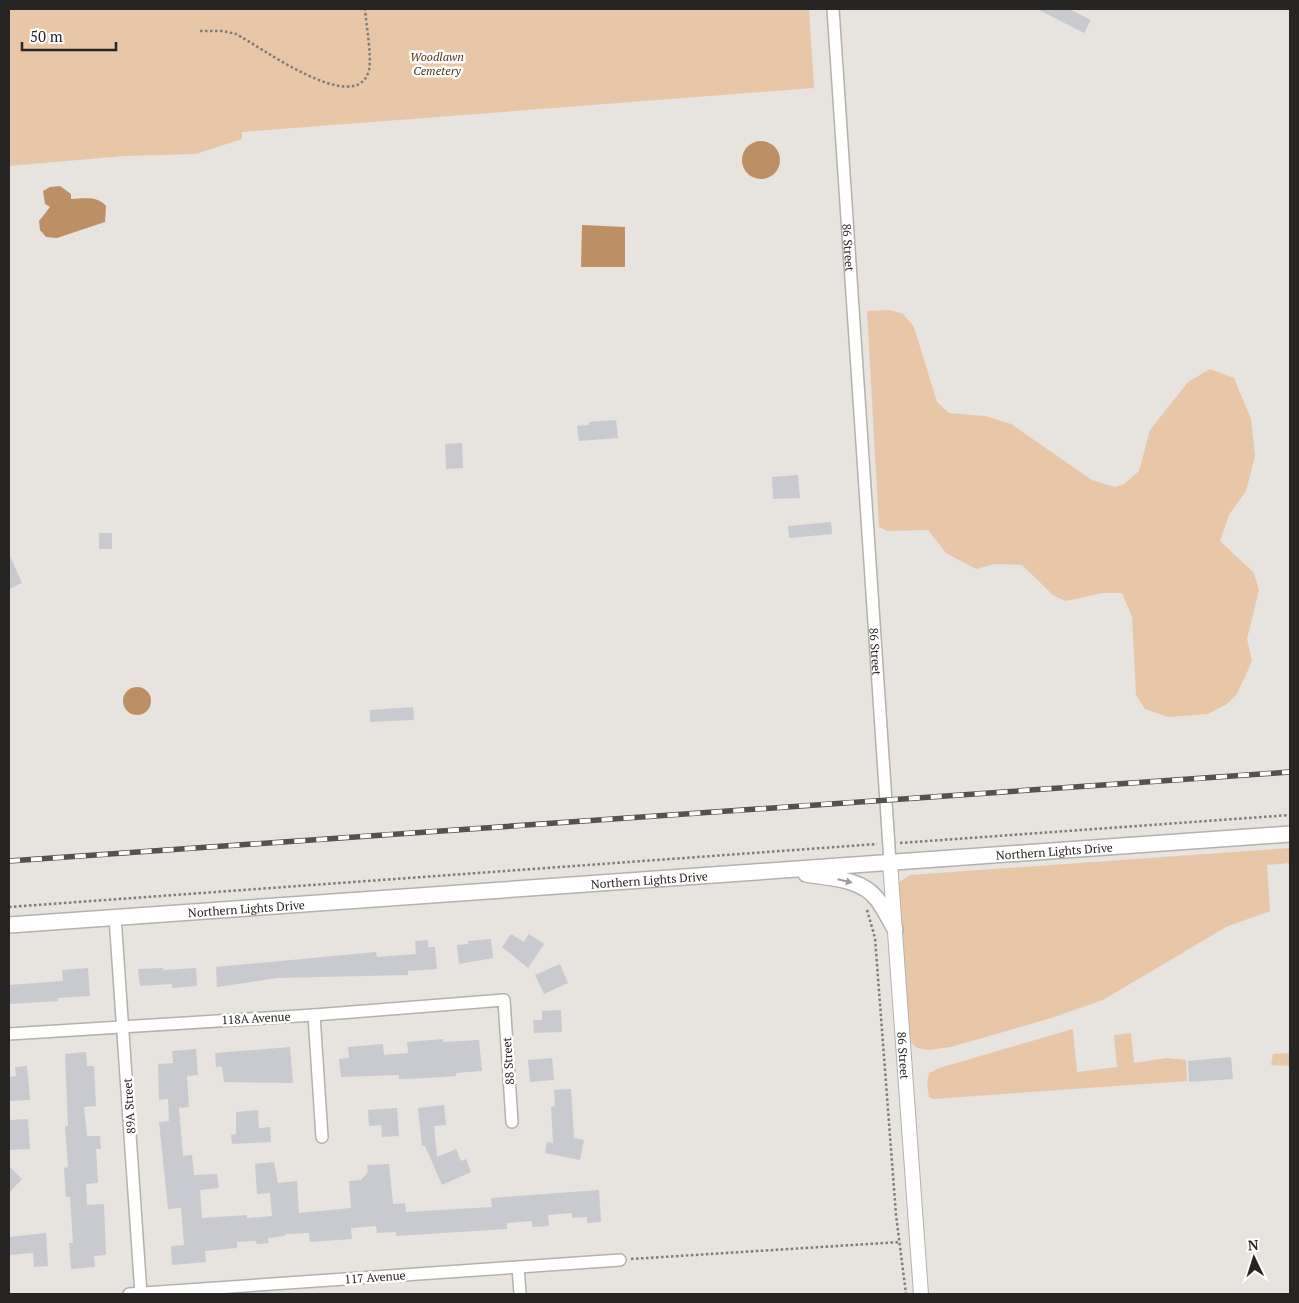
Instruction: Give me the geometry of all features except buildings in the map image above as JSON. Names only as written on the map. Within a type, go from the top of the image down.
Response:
[{"type":"main road","name":"Northern Lights Drive","points":[[9,925],[1290,834]]},
{"type":"main road","points":[[780,870],[850,881],[859,885],[877,898],[895,929]]},
{"type":"street","name":"86 Street","points":[[833,9],[921,1294]]},
{"type":"street","name":"89A Street","points":[[115,917],[123,1026],[137,1294]]},
{"type":"street","name":"118A Avenue","points":[[9,1034],[314,1015],[504,1000]]},
{"type":"street","name":"88 Street","points":[[504,1000],[512,1122]]},
{"type":"street","points":[[314,1015],[322,1137]]},
{"type":"street","name":"117 Avenue","points":[[137,1294],[620,1260]]},
{"type":"street","points":[[518,1268],[520,1294]]},
{"type":"path","points":[[200,31],[223,31],[236,34],[307,76],[323,83],[347,87],[357,85],[365,79],[369,69],[365,9]]},
{"type":"path","points":[[9,907],[1290,816]]},
{"type":"path","points":[[866,908],[875,938],[896,1215],[901,1242],[906,1294]]},
{"type":"path","points":[[620,1260],[901,1242]]},
{"type":"green space","name":"Woodlawn Cemetery","points":[[9,9],[809,9],[814,88],[242,132],[242,139],[196,154],[124,156],[9,166]]},
{"type":"green space","points":[[890,310],[903,314],[914,327],[937,402],[949,413],[985,416],[1011,424],[1092,480],[1115,487],[1124,484],[1139,471],[1150,430],[1188,382],[1210,369],[1234,378],[1251,419],[1255,456],[1246,491],[1229,515],[1220,541],[1254,573],[1259,590],[1247,639],[1252,661],[1237,694],[1227,704],[1208,714],[1168,717],[1145,709],[1136,695],[1132,617],[1122,593],[1103,593],[1066,601],[1054,596],[1022,565],[995,564],[976,569],[946,553],[928,530],[887,531],[879,527],[867,311]]},
{"type":"green space","points":[[1290,848],[1290,863],[1267,865],[1270,911],[1226,927],[1103,1000],[1048,1019],[951,1047],[928,1050],[917,1048],[908,1040],[898,883],[910,875]]},
{"type":"green space","points":[[1073,1029],[1077,1072],[1117,1067],[1114,1035],[1131,1033],[1134,1063],[1167,1058],[1186,1060],[1187,1081],[933,1099],[929,1097],[927,1083],[929,1073],[939,1068]]},
{"type":"green space","points":[[1290,1053],[1290,1066],[1271,1065],[1273,1054]]},
{"type":"shaded area","points":[[761,141],[768,142],[774,147],[779,153],[779,167],[774,173],[768,178],[761,179],[754,178],[748,173],[743,167],[742,160],[743,153],[748,147],[754,142]]},
{"type":"shaded area","points":[[60,186],[71,194],[71,199],[90,198],[98,200],[106,206],[105,222],[57,238],[46,237],[40,230],[39,221],[50,207],[45,204],[43,191],[50,187]]},
{"type":"shaded area","points":[[582,225],[625,227],[625,267],[581,267]]},
{"type":"shaded area","points":[[137,687],[147,691],[151,701],[147,711],[137,715],[127,711],[123,701],[127,691]]},
{"type":"railway","points":[[9,861],[1290,772]]}]
